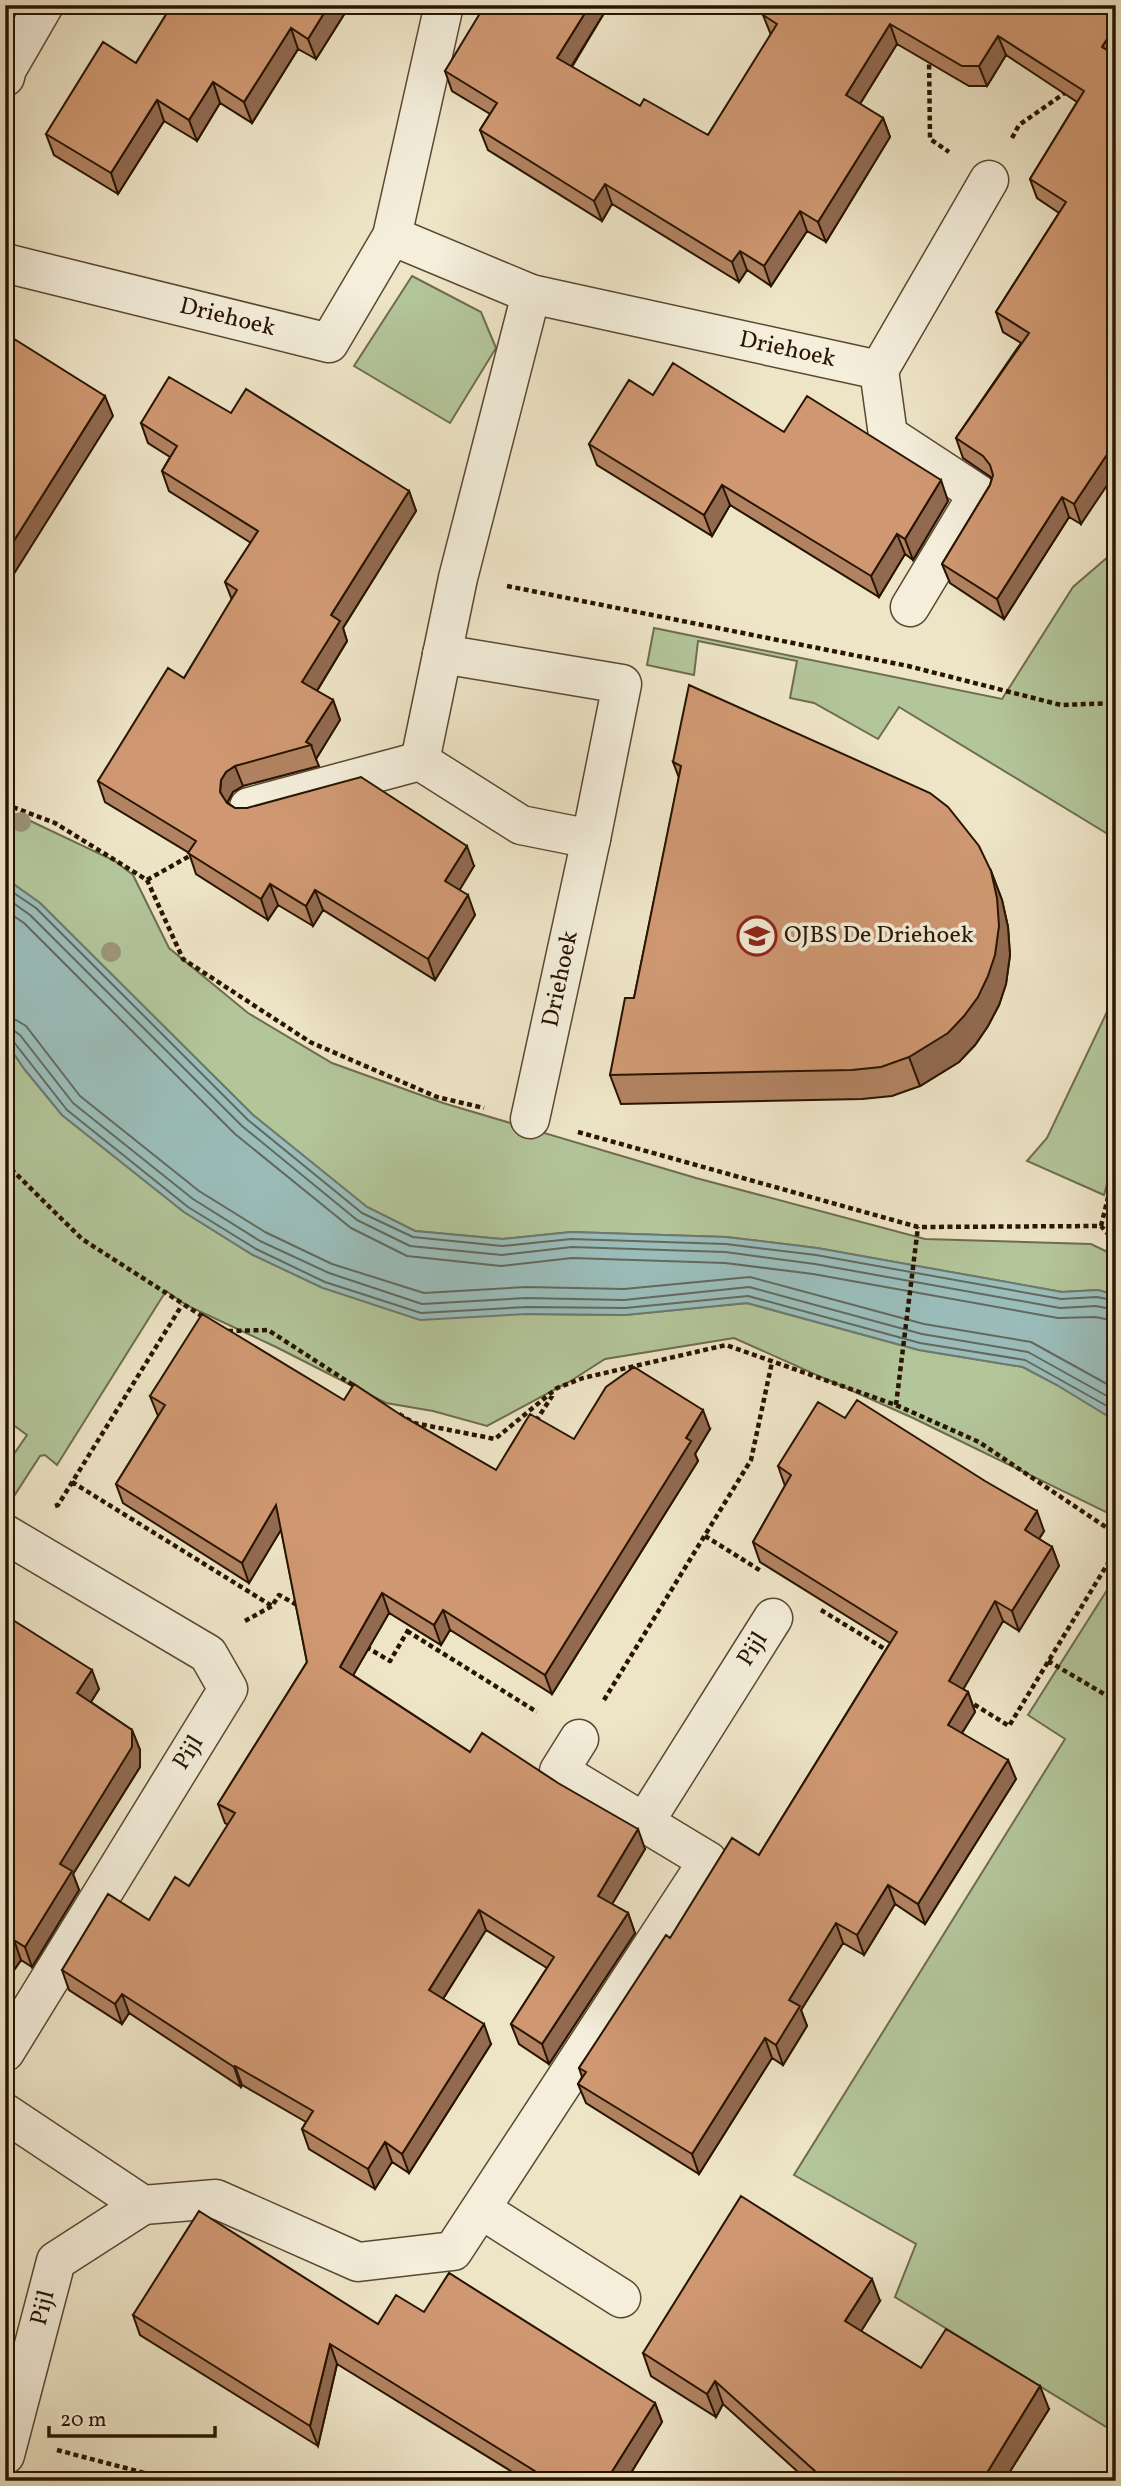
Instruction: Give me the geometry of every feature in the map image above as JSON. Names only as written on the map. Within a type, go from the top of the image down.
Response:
[{"type":"street","points":[[5,77],[44,5]]},
{"type":"street","name":"Driehoek","points":[[5,263],[330,343],[392,236],[444,5]]},
{"type":"street","points":[[910,607],[978,494],[888,435],[879,370],[989,180]]},
{"type":"street","name":"Driehoek","points":[[392,236],[531,294],[879,370]]},
{"type":"street","points":[[420,761],[458,578],[531,294]]},
{"type":"street","name":"Driehoek","points":[[442,654],[622,684],[530,1119]]},
{"type":"street","points":[[250,807],[420,761],[521,825],[591,839]]},
{"type":"street","name":"Pijl","points":[[5,1534],[208,1654],[228,1689],[5,2052]]},
{"type":"street","name":"Pijl","points":[[644,1823],[773,1618]]},
{"type":"street","name":"Pijl","points":[[8,2446],[56,2261],[143,2205],[216,2199],[358,2262],[453,2251],[708,1861],[559,1771],[579,1739]]},
{"type":"street","points":[[5,2113],[143,2205]]},
{"type":"street","points":[[482,2210],[621,2298]]},
{"type":"path","points":[[929,50],[930,139],[989,180],[1019,125],[1077,84]]},
{"type":"path","points":[[458,578],[556,594],[908,667],[1061,705],[1116,703]]},
{"type":"path","points":[[147,880],[196,852]]},
{"type":"path","points":[[5,1163],[82,1239],[206,1318]]},
{"type":"path","points":[[1101,1226],[1116,1165]]},
{"type":"path","points":[[896,1405],[918,1227]]},
{"type":"path","points":[[47,1507],[58,1506],[182,1305]]},
{"type":"path","points":[[218,1325],[230,1332],[268,1330],[357,1387]]},
{"type":"path","points":[[391,1409],[414,1423],[495,1439],[557,1388],[583,1378],[726,1345],[896,1405],[979,1442],[1116,1534]]},
{"type":"path","points":[[407,1631],[579,1739],[751,1460],[772,1362]]},
{"type":"path","points":[[535,1422],[557,1388]]},
{"type":"path","points":[[72,1482],[272,1606],[279,1595],[301,1608]]},
{"type":"path","points":[[705,1536],[768,1577]]},
{"type":"path","points":[[963,1698],[1009,1726],[1116,1550]]},
{"type":"path","points":[[812,1604],[893,1654]]},
{"type":"path","points":[[357,1641],[390,1661],[415,1619]]},
{"type":"path","points":[[1048,1661],[1116,1701]]},
{"type":"path","points":[[8,2446],[175,2481]]},
{"type":"path","points":[[316,2481],[327,2473],[340,2481]]},
{"type":"green space","points":[[412,276],[481,312],[496,348],[450,423],[354,366]]},
{"type":"green space","points":[[1116,550],[1116,839],[899,707],[878,739],[814,703],[790,698],[797,661],[698,641],[694,675],[647,665],[654,628],[1002,699],[1073,587]]},
{"type":"green space","points":[[5,811],[115,861],[133,875],[169,948],[248,1013],[332,1063],[443,1103],[696,1178],[925,1239],[1091,1244],[1116,1256],[1116,1295],[1098,1290],[1062,1292],[817,1248],[726,1237],[571,1232],[502,1239],[415,1231],[367,1207],[253,1115],[40,903],[5,878]]},
{"type":"green space","points":[[1116,993],[1116,1152],[1104,1195],[1027,1161],[1047,1138]]},
{"type":"green space","points":[[5,1041],[62,1115],[184,1212],[253,1255],[323,1288],[527,1314],[625,1315],[747,1303],[919,1350],[1023,1367],[1116,1421],[1116,1517],[913,1418],[734,1338],[605,1359],[569,1382],[487,1426],[433,1411],[386,1403],[186,1305],[166,1291],[57,1465],[45,1455],[40,1456],[5,1510],[5,1467],[27,1435],[5,1419]]},
{"type":"green space","points":[[1116,1576],[1116,2433],[895,2297],[916,2244],[794,2175],[1065,1739],[1028,1715]]},
{"type":"water","points":[[5,878],[40,903],[253,1115],[367,1207],[415,1231],[502,1239],[571,1232],[726,1237],[817,1248],[1062,1292],[1098,1290],[1116,1295],[1116,1421],[1023,1367],[919,1350],[747,1303],[625,1315],[527,1314],[420,1320],[323,1288],[253,1255],[184,1212],[62,1115],[5,1041]]},
{"type":"building","points":[[172,5],[329,5],[308,39],[291,28],[244,102],[213,82],[189,120],[157,100],[111,173],[46,134],[103,42],[136,63]]},
{"type":"building","points":[[485,5],[590,5],[557,58],[640,106],[644,99],[708,135],[777,24],[763,15],[769,5],[1116,5],[1116,25],[1102,47],[1116,56],[1116,441],[1074,504],[1062,497],[997,599],[942,564],[990,485],[993,475],[983,456],[956,438],[1029,333],[996,312],[1066,202],[1030,179],[1084,91],[998,36],[979,66],[962,66],[890,24],[846,95],[883,118],[818,222],[800,211],[764,266],[740,251],[732,262],[605,184],[594,201],[480,130],[497,103],[445,71]]},
{"type":"building","points":[[11,337],[105,396],[5,555],[5,345]]},
{"type":"building","points":[[673,363],[784,432],[807,396],[941,480],[905,539],[897,534],[871,576],[722,485],[704,515],[589,444],[629,380],[653,395]]},
{"type":"building","points":[[169,377],[231,413],[246,389],[409,491],[331,615],[340,621],[302,682],[333,700],[306,742],[311,745],[235,766],[226,772],[221,780],[220,792],[227,803],[235,808],[247,808],[361,777],[467,846],[445,881],[468,895],[428,959],[315,890],[306,906],[270,884],[261,899],[188,853],[196,841],[98,781],[168,668],[184,678],[237,590],[225,582],[258,531],[162,471],[177,446],[141,423]]},
{"type":"building","points":[[689,685],[930,793],[948,807],[979,846],[991,871],[997,898],[999,926],[995,955],[978,997],[948,1033],[909,1057],[881,1067],[852,1070],[610,1075],[625,998],[634,998],[681,766],[673,762]]},
{"type":"building","points":[[202,1314],[344,1400],[354,1384],[404,1417],[496,1470],[530,1414],[574,1439],[606,1387],[634,1367],[703,1410],[686,1438],[691,1441],[545,1675],[443,1610],[434,1625],[382,1593],[340,1667],[470,1752],[482,1733],[558,1783],[638,1829],[598,1896],[628,1913],[542,2044],[511,2024],[554,1957],[479,1910],[429,1990],[484,2024],[402,2154],[385,2142],[368,2169],[302,2129],[313,2111],[234,2067],[122,1994],[115,2004],[62,1970],[108,1894],[149,1920],[175,1877],[189,1886],[235,1813],[218,1804],[307,1662],[276,1505],[242,1563],[116,1484],[165,1405],[150,1396]]},
{"type":"building","points":[[857,1400],[1037,1511],[1025,1530],[1052,1547],[1012,1611],[995,1601],[949,1681],[968,1692],[948,1725],[1008,1760],[918,1904],[888,1885],[857,1935],[836,1923],[789,2000],[800,2006],[776,2045],[765,2038],[692,2154],[578,2084],[586,2072],[579,2068],[666,1935],[670,1938],[732,1838],[759,1855],[897,1632],[753,1542],[791,1475],[778,1466],[818,1402],[845,1418]]},
{"type":"building","points":[[5,1615],[92,1670],[77,1693],[132,1730],[132,1747],[60,1864],[72,1871],[25,1947],[14,1940],[5,1953]]},
{"type":"building","points":[[741,2196],[872,2279],[845,2321],[921,2368],[946,2329],[1040,2386],[982,2481],[810,2481],[816,2472],[715,2381],[707,2394],[643,2353]]},
{"type":"building","points":[[199,2211],[378,2324],[396,2295],[424,2312],[449,2273],[655,2403],[606,2481],[551,2481],[330,2344],[310,2426],[133,2315]]},
{"type":"place","name":"OJBS De Driehoek","points":[[757,936]]}]
